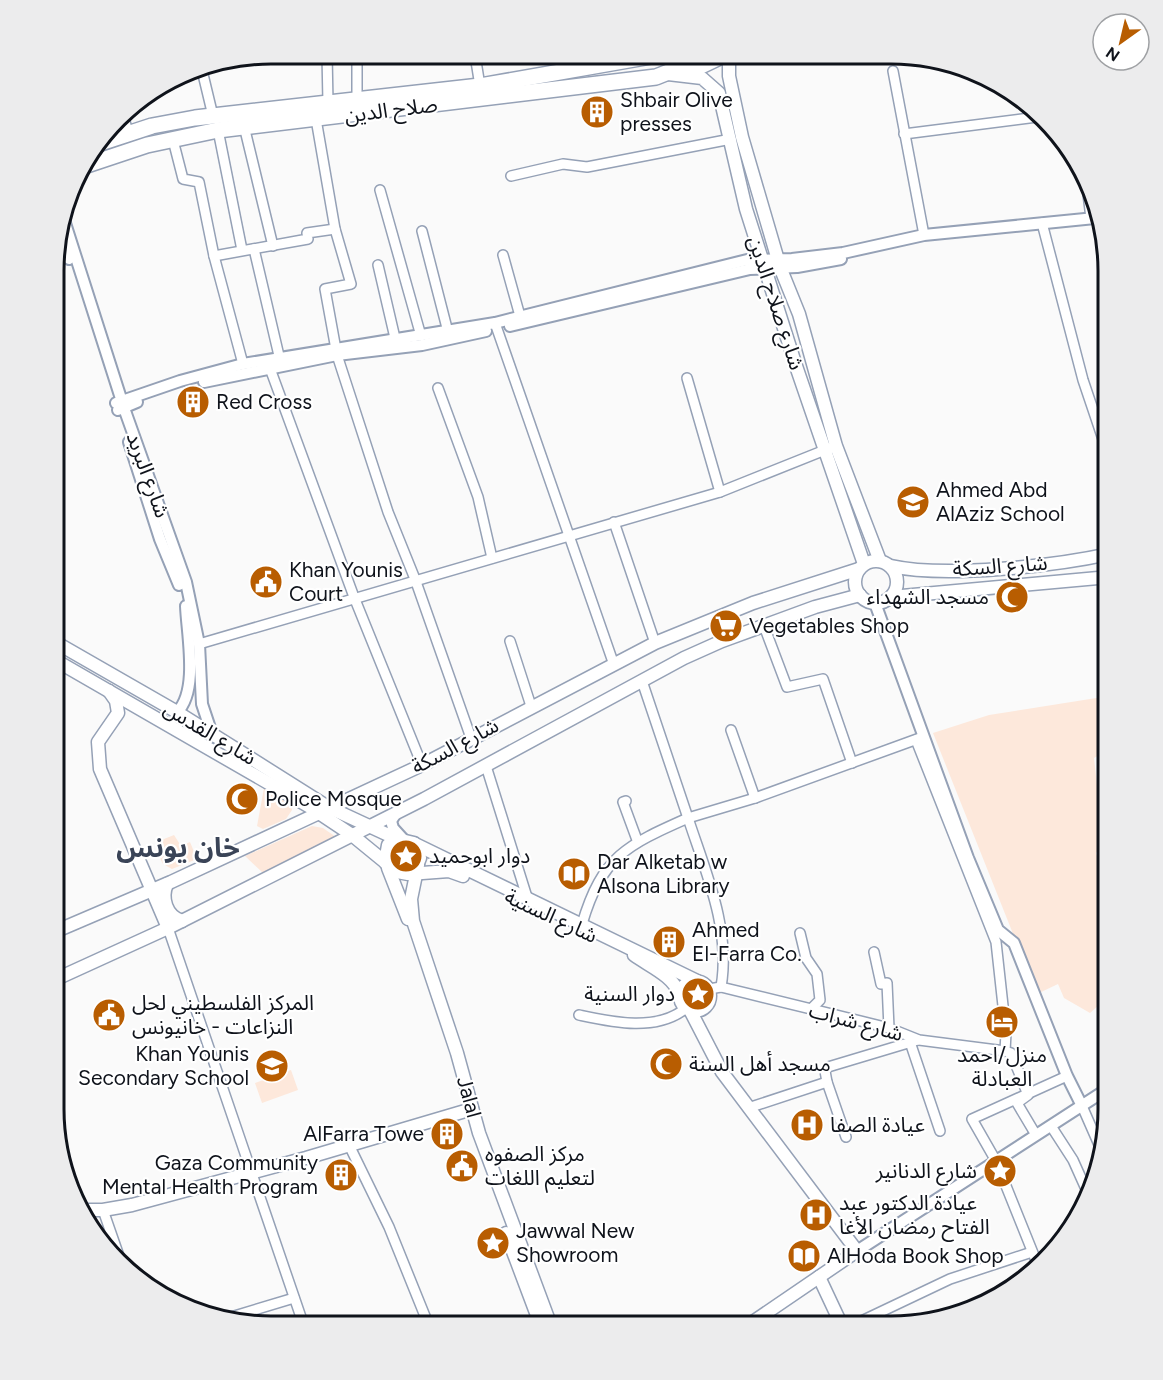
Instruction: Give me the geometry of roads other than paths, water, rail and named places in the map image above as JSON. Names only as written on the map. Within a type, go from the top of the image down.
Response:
[{"type":"highway","name":"صلاح الدين","points":[[96,162],[173,140],[215,123],[244,126],[326,111],[357,99],[480,86],[606,64]]},
{"type":"highway","name":"صلاح الدين","points":[[114,137],[128,132],[630,81],[674,71],[685,64]]},
{"type":"highway","points":[[674,71],[705,64]]},
{"type":"main road","name":"شارع صلاح الدين","points":[[729,64],[729,76],[742,138],[779,263],[799,314],[861,567]]},
{"type":"main road","name":"شارع صلاح الدين","points":[[674,71],[708,81],[716,88],[725,110],[746,209],[764,264],[830,448],[885,563]]},
{"type":"main road","name":"شارع السكة","points":[[885,563],[912,570],[994,568],[1098,555]]},
{"type":"main road","points":[[885,563],[897,577],[898,584],[891,597],[875,603],[860,595],[855,582],[861,567],[885,563]]},
{"type":"main road","name":"شارع السكة","points":[[64,929],[167,884],[422,765],[613,662],[753,603],[861,567]]},
{"type":"main road","name":"شارع السكة","points":[[891,597],[1098,578]]},
{"type":"main road","name":"شارع السكة","points":[[64,975],[168,928],[396,813],[642,681],[722,641],[843,598],[860,595]]},
{"type":"main road","name":"شارع القدس","points":[[64,647],[212,734],[323,810],[386,865]]},
{"type":"main road","name":"شارع القدس","points":[[64,665],[323,810],[405,840]]},
{"type":"main road","points":[[108,690],[116,701],[118,713],[98,742],[100,770],[168,928]]},
{"type":"main road","points":[[405,840],[420,852],[414,870],[397,874],[386,865],[388,845],[405,840]]},
{"type":"main road","name":"شارع السنية","points":[[405,840],[715,988]]},
{"type":"main road","name":"Jalal","points":[[386,865],[453,1054],[467,1106],[547,1315]]},
{"type":"main road","name":"شارع السنية","points":[[414,870],[455,873],[632,954],[666,977],[674,984],[723,1072],[748,1108],[857,1251]]},
{"type":"main road","name":"Jalal","points":[[414,870],[411,899],[413,921],[467,1106],[537,1315]]},
{"type":"main road","points":[[167,884],[164,894],[166,906],[173,917],[182,921]]},
{"type":"main road","points":[[679,994],[684,985],[697,981]]},
{"type":"main road","points":[[688,1010],[705,1008],[715,988]]},
{"type":"main road","points":[[87,1202],[129,1198],[349,1145],[467,1106]]},
{"type":"main road","points":[[91,1210],[103,1210],[467,1106]]},
{"type":"main road","points":[[763,1315],[857,1251]]},
{"type":"main road","points":[[819,1277],[837,1315]]},
{"type":"street","points":[[327,64],[326,111],[335,229],[351,284],[325,290],[336,351],[388,512],[415,579],[471,738]]},
{"type":"street","points":[[357,64],[357,99]]},
{"type":"street","points":[[476,64],[480,86]]},
{"type":"street","points":[[893,70],[924,235]]},
{"type":"street","points":[[203,76],[242,249]]},
{"type":"street","points":[[904,134],[1030,118]]},
{"type":"street","points":[[126,125],[128,132]]},
{"type":"street","points":[[244,126],[273,246]]},
{"type":"street","points":[[511,176],[563,164],[587,167],[731,139]]},
{"type":"street","points":[[173,140],[183,179],[199,182],[214,256],[243,364]]},
{"type":"street","points":[[380,190],[421,336]]},
{"type":"street","points":[[120,405],[180,381],[243,364],[269,365],[280,360],[336,351],[448,340],[496,326],[764,264],[826,263],[926,240],[1092,220]]},
{"type":"street","points":[[779,263],[843,253],[924,235],[1043,227]]},
{"type":"street","points":[[1043,227],[1098,428]]},
{"type":"street","points":[[214,256],[242,249],[273,246],[308,238],[307,233],[335,229]]},
{"type":"street","points":[[422,231],[448,332]]},
{"type":"street","name":"شارع البريد","points":[[68,234],[160,539],[186,606],[189,676],[186,700],[177,712]]},
{"type":"street","points":[[254,249],[280,360]]},
{"type":"street","name":"شارع البريد","points":[[66,250],[186,582],[199,644],[202,704],[212,734]]},
{"type":"street","points":[[503,255],[520,316]]},
{"type":"street","points":[[120,405],[269,365],[395,338],[496,326],[520,316],[747,260],[764,264]]},
{"type":"street","points":[[378,265],[395,338]]},
{"type":"street","points":[[496,326],[613,662]]},
{"type":"street","points":[[269,365],[354,597],[422,765]]},
{"type":"street","points":[[687,378],[720,492]]},
{"type":"street","points":[[438,388],[478,497],[492,558]]},
{"type":"street","points":[[199,644],[415,579],[720,492],[830,448]]},
{"type":"street","points":[[614,522],[655,643]]},
{"type":"street","points":[[875,603],[920,738],[996,942],[1006,1034],[1005,1051],[1011,1053],[1028,1095]]},
{"type":"street","points":[[764,626],[787,687],[823,679],[852,763]]},
{"type":"street","points":[[510,640],[531,706]]},
{"type":"street","points":[[642,681],[718,912],[724,946],[715,988]]},
{"type":"street","points":[[731,730],[755,798]]},
{"type":"street","points":[[582,924],[592,891],[606,867],[637,840],[688,818],[755,798],[920,738]]},
{"type":"street","points":[[920,738],[998,930],[1014,943],[1067,1076],[1096,1137]]},
{"type":"street","points":[[486,766],[527,897]]},
{"type":"street","points":[[626,801],[623,802],[637,840]]},
{"type":"street","points":[[396,813],[391,821],[396,832],[405,840]]},
{"type":"street","points":[[168,928],[300,1315]]},
{"type":"street","points":[[800,933],[806,958],[818,974],[820,999],[811,1009]]},
{"type":"street","points":[[874,952],[881,984],[887,983],[889,1028]]},
{"type":"street","name":"شارع شراب","points":[[715,988],[889,1028],[915,1041],[1005,1051]]},
{"type":"street","points":[[579,1015],[632,1025],[688,1010]]},
{"type":"street","points":[[846,1137],[825,1071],[828,1067],[915,1041],[939,1131]]},
{"type":"street","points":[[1034,1258],[996,1161],[972,1119],[1067,1076]]},
{"type":"street","points":[[748,1108],[827,1082]]},
{"type":"street","points":[[1028,1095],[1017,1103],[1036,1135]]},
{"type":"street","points":[[857,1251],[1098,1095]]},
{"type":"street","points":[[1051,1126],[1084,1184]]},
{"type":"street","points":[[349,1145],[389,1227],[425,1315]]},
{"type":"street","points":[[103,1210],[115,1244]]},
{"type":"street","points":[[873,1315],[950,1279],[1032,1252]]},
{"type":"street","points":[[243,1313],[294,1298]]},
{"type":"place","name":"Shbair Olive presses","points":[[597,112]]},
{"type":"place","name":"Red Cross","points":[[193,402]]},
{"type":"place","name":"Ahmed Abd AlAziz School","points":[[913,502]]},
{"type":"place","name":"Khan Younis Court","points":[[266,582]]},
{"type":"place","name":"مسجد الشهداء","points":[[1012,597]]},
{"type":"place","name":"Vegetables Shop","points":[[726,626]]},
{"type":"place","name":"Police Mosque","points":[[242,799]]},
{"type":"place","name":"دوار ابوحميد","points":[[406,856]]},
{"type":"place","name":"Dar Alketab w Alsona Library","points":[[574,874]]},
{"type":"place","name":"Ahmed El-Farra Co.","points":[[669,942]]},
{"type":"place","name":"دوار السنية","points":[[698,994]]},
{"type":"place","name":"المركز الفلسطيني لحل النزاعات - خانيونس","points":[[109,1015]]},
{"type":"place","name":"منزل/احمد العبادلة","points":[[1002,1022]]},
{"type":"place","name":"مسجد أهل السنة","points":[[666,1064]]},
{"type":"place","name":"Khan Younis Secondary School","points":[[272,1066]]},
{"type":"place","name":"عيادة الصفا","points":[[807,1125]]},
{"type":"place","name":"AlFarra Towe","points":[[447,1134]]},
{"type":"place","name":"مركز الصفوه لتعليم اللغات","points":[[462,1166]]},
{"type":"place","name":"شارع الدنانير","points":[[1000,1171]]},
{"type":"place","name":"Gaza Community Mental Health Program","points":[[341,1175]]},
{"type":"place","name":"عيادة الدكتور عبد الفتاح رمضان الأغا","points":[[816,1215]]},
{"type":"place","name":"Jawwal New Showroom","points":[[493,1243]]},
{"type":"place","name":"AlHoda Book Shop","points":[[804,1256]]},
{"type":"district","name":"خان يونس","points":[[178,848]]}]
